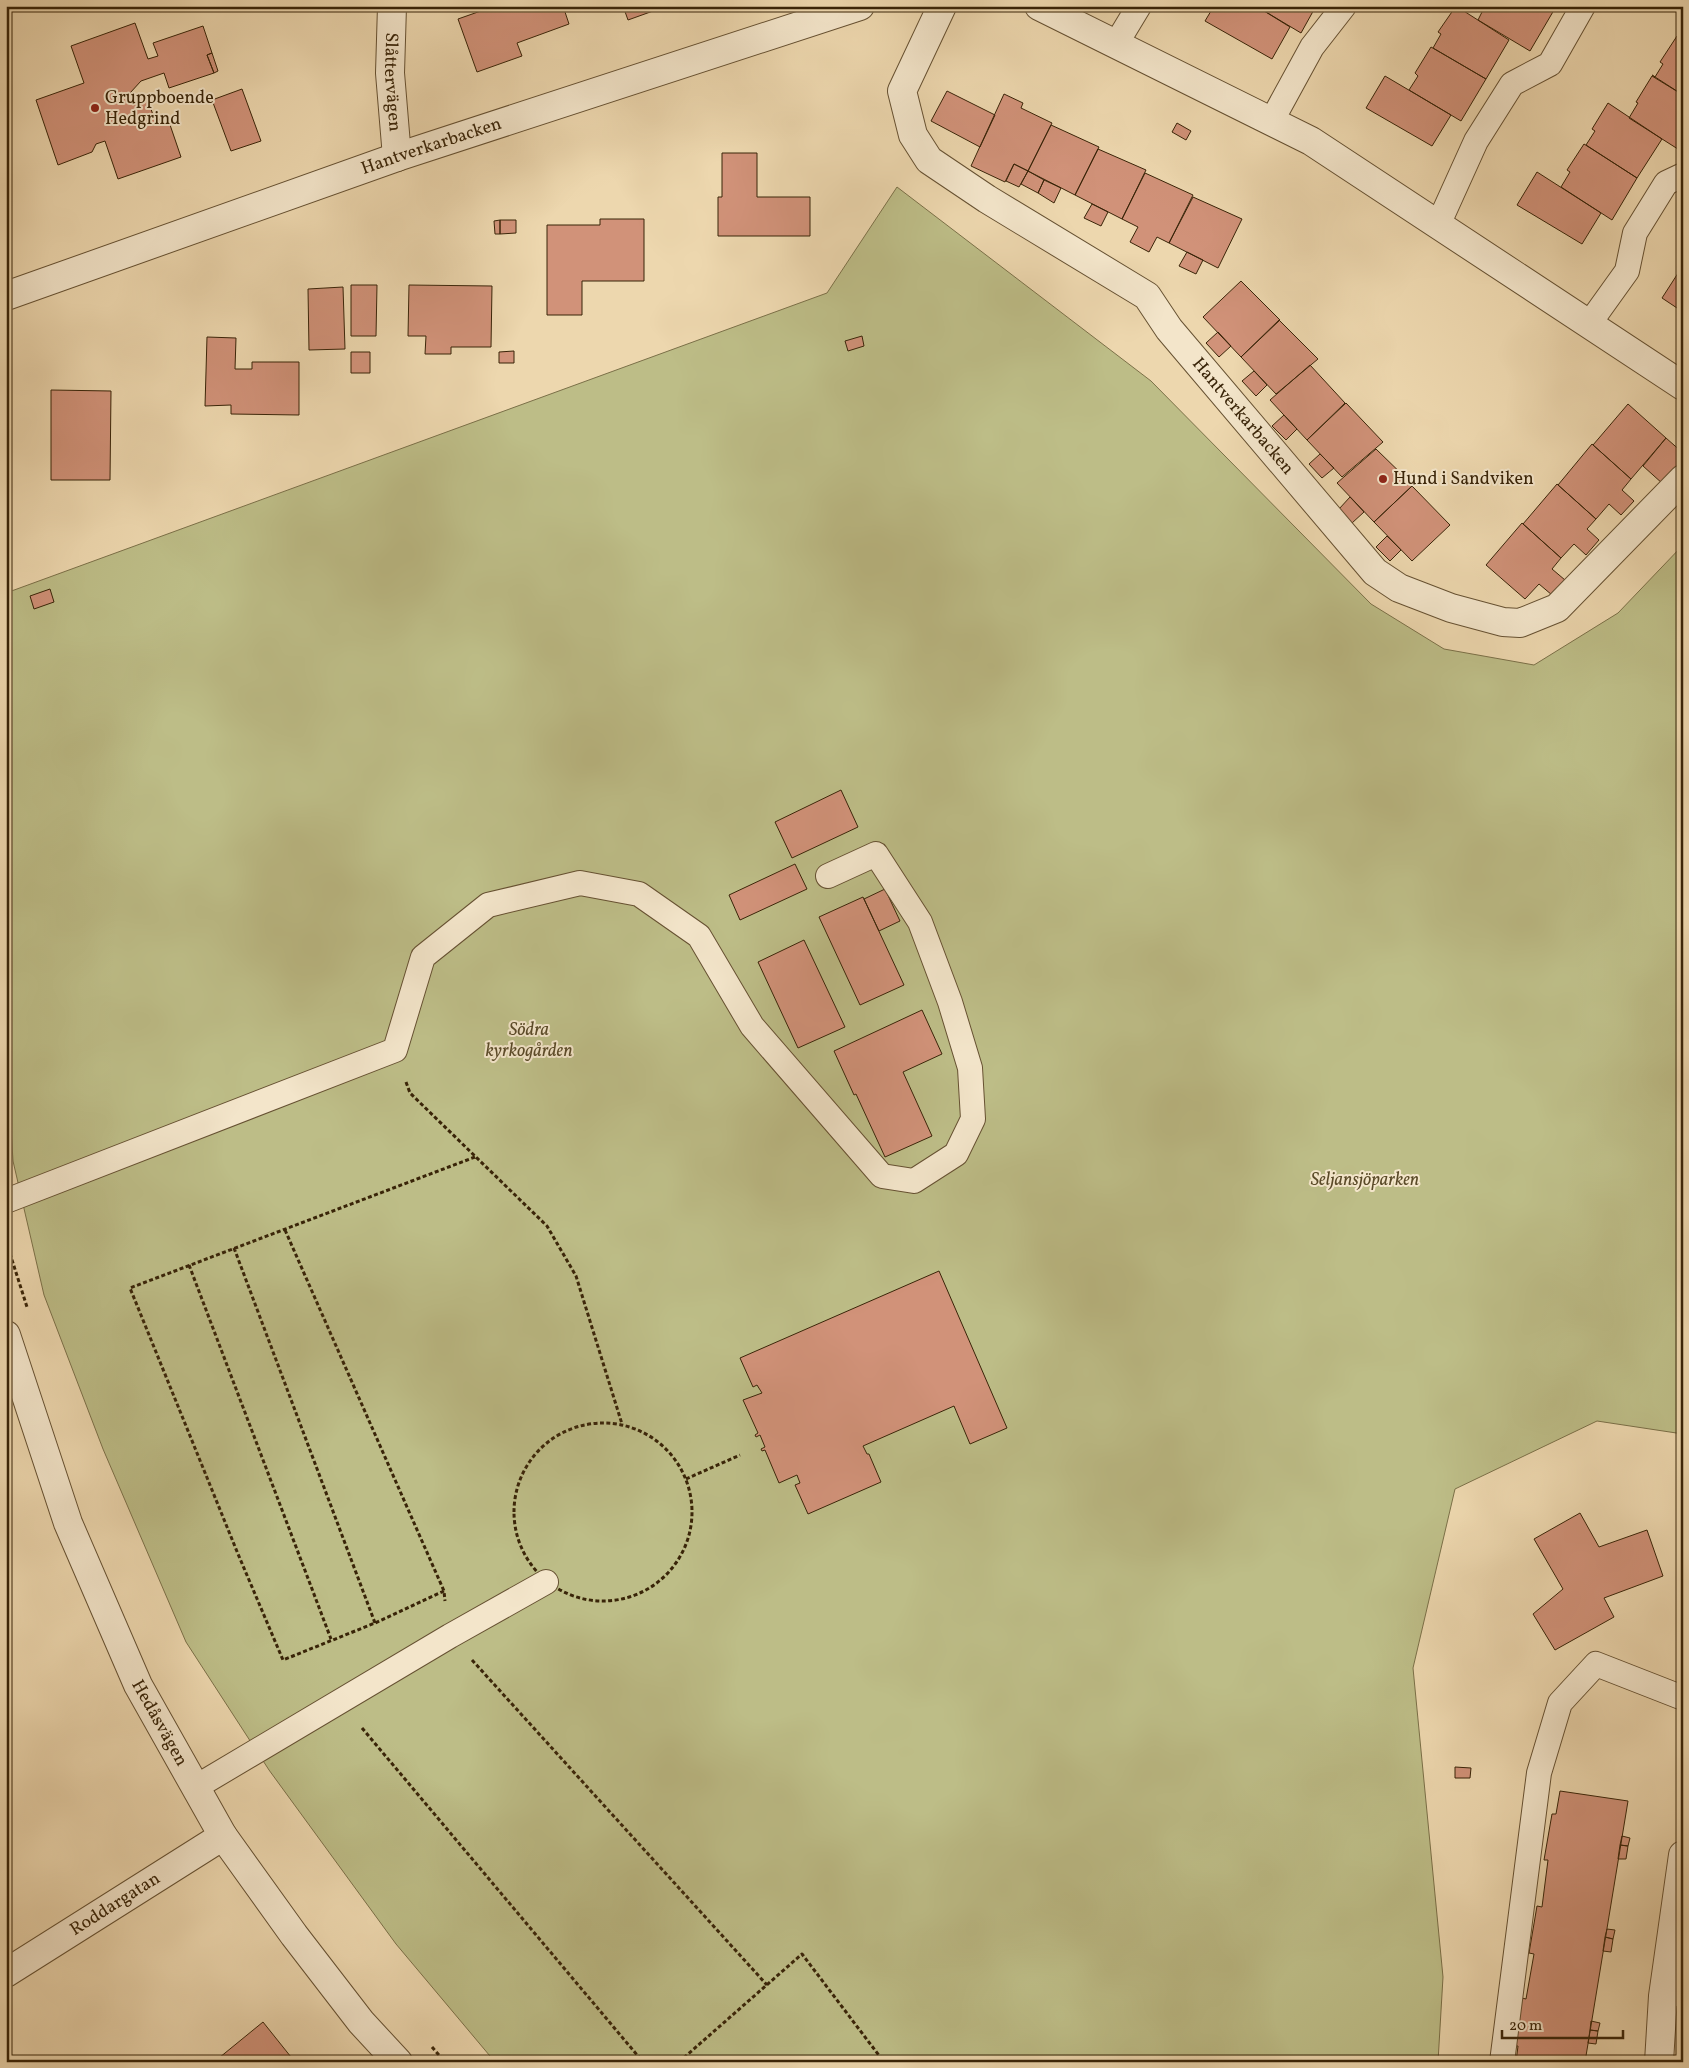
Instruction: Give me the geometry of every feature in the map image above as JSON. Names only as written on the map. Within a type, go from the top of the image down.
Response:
[{"type":"street","name":"Slåttervägen","points":[[392,6],[390,73],[397,157]]},
{"type":"street","name":"Hantverkarbacken","points":[[6,296],[397,157],[860,6]]},
{"type":"street","name":"Hantverkarbacken","points":[[942,6],[902,91],[913,136],[929,160],[986,199],[1147,296],[1169,329],[1344,537],[1375,572],[1398,588],[1451,608],[1503,622],[1520,623],[1557,608],[1683,479]]},
{"type":"street","points":[[1039,6],[1311,141],[1683,386]]},
{"type":"street","name":"Hedåsvägen","points":[[6,1335],[68,1522],[138,1685],[223,1836],[294,1935],[361,2022],[398,2062]]},
{"type":"street","name":"Roddargatan","points":[[6,1973],[223,1836]]},
{"type":"street","points":[[1659,2062],[1673,1994],[1683,1855]]},
{"type":"lane","points":[[1116,44],[1139,6]]},
{"type":"lane","points":[[1271,122],[1312,47],[1344,6]]},
{"type":"lane","points":[[1438,225],[1476,142],[1512,84],[1550,64],[1583,6]]},
{"type":"lane","points":[[1588,324],[1626,271],[1635,233],[1666,183],[1683,175]]},
{"type":"lane","points":[[6,1201],[396,1050],[423,957],[488,905],[580,883],[638,894],[699,936],[752,1026],[882,1176],[914,1181],[956,1154],[974,1119],[970,1068],[950,1002],[920,922],[876,854],[828,876]]},
{"type":"lane","points":[[196,1788],[450,1636],[546,1582]]},
{"type":"lane","points":[[1502,2062],[1539,1773],[1560,1703],[1596,1664],[1683,1698]]},
{"type":"path","points":[[396,1050],[410,1093],[547,1226],[576,1276],[622,1424]]},
{"type":"path","points":[[285,1230],[444,1591],[375,1623],[331,1639],[283,1660],[130,1288],[475,1157]]},
{"type":"path","points":[[6,1241],[30,1316]]},
{"type":"path","points":[[234,1248],[375,1623]]},
{"type":"path","points":[[189,1265],[331,1639]]},
{"type":"path","points":[[592,1423],[622,1424],[649,1435],[671,1453],[686,1479],[693,1507],[689,1536],[677,1563],[657,1584],[631,1598],[602,1602],[572,1597],[546,1582],[526,1560],[514,1532],[513,1502],[521,1473],[539,1449],[563,1432],[592,1423]]},
{"type":"path","points":[[686,1479],[740,1455]]},
{"type":"path","points":[[450,1636],[767,1985]]},
{"type":"path","points":[[340,1702],[643,2062]]},
{"type":"path","points":[[679,2062],[802,1954],[884,2062]]},
{"type":"path","points":[[426,2041],[445,2062]]},
{"type":"green space","name":"Södra kyrkogården","points":[[897,187],[1151,381],[1371,604],[1444,649],[1534,665],[1618,613],[1683,545],[1683,1434],[1597,1421],[1455,1489],[1413,1668],[1443,1977],[1438,2062],[495,2062],[396,1944],[269,1770],[186,1642],[103,1449],[44,1295],[13,1161],[6,1047],[6,593],[827,293]]},
{"type":"building","points":[[495,6],[563,6],[569,24],[517,43],[522,56],[477,72],[458,19]]},
{"type":"building","points":[[623,6],[667,6],[628,20]]},
{"type":"building","points":[[1214,6],[1256,6],[1290,27],[1272,59],[1205,21]]},
{"type":"building","points":[[1256,6],[1316,6],[1301,33]]},
{"type":"building","points":[[1456,6],[1509,40],[1486,79],[1433,48],[1441,34],[1438,32]]},
{"type":"building","points":[[1485,6],[1548,6],[1554,10],[1530,51],[1478,20]]},
{"type":"building","name":"Gruppboende Hedgrind","points":[[135,23],[148,59],[158,56],[153,43],[203,26],[212,53],[207,55],[214,73],[169,88],[164,73],[141,81],[130,93],[130,95],[147,97],[155,121],[167,116],[181,157],[118,179],[105,141],[96,144],[92,152],[58,165],[36,100],[84,83],[71,46]]},
{"type":"building","points":[[1677,36],[1683,40],[1683,95],[1655,77],[1663,64],[1660,62]]},
{"type":"building","points":[[1431,47],[1486,79],[1461,121],[1409,90],[1418,76],[1415,73]]},
{"type":"building","points":[[212,53],[218,71],[214,73],[207,55]]},
{"type":"building","points":[[1385,76],[1451,115],[1432,146],[1366,108]]},
{"type":"building","points":[[1652,76],[1683,95],[1683,149],[1681,151],[1629,118],[1638,103],[1636,102]]},
{"type":"building","points":[[242,89],[261,141],[231,151],[212,100]]},
{"type":"building","points":[[947,91],[995,115],[980,147],[931,121]]},
{"type":"building","points":[[1004,94],[1023,103],[1021,108],[1052,123],[1028,171],[1014,164],[1005,182],[971,166]]},
{"type":"building","points":[[1608,103],[1662,139],[1637,178],[1586,145],[1595,131],[1592,129]]},
{"type":"building","points":[[1177,123],[1191,131],[1186,140],[1172,132]]},
{"type":"building","points":[[1051,125],[1099,147],[1075,195],[1028,171]]},
{"type":"building","points":[[1584,144],[1637,178],[1612,220],[1561,187],[1570,172],[1567,170]]},
{"type":"building","points":[[1098,149],[1146,170],[1122,219],[1075,195]]},
{"type":"building","points":[[722,153],[757,153],[757,197],[810,197],[810,236],[718,236],[718,197],[722,197]]},
{"type":"building","points":[[1014,164],[1028,171],[1019,187],[1006,181]]},
{"type":"building","points":[[1028,171],[1044,180],[1038,193],[1021,184]]},
{"type":"building","points":[[1537,172],[1601,213],[1582,244],[1517,205]]},
{"type":"building","points":[[1145,173],[1193,195],[1169,243],[1157,237],[1149,252],[1130,242],[1138,227],[1122,219]]},
{"type":"building","points":[[1044,180],[1061,188],[1054,203],[1038,193]]},
{"type":"building","points":[[1193,197],[1242,219],[1218,268],[1169,243]]},
{"type":"building","points":[[1092,204],[1108,212],[1101,226],[1084,218]]},
{"type":"building","points":[[600,219],[644,219],[644,281],[582,281],[582,315],[547,315],[547,225],[600,225]]},
{"type":"building","points":[[500,220],[500,234],[495,234],[494,221]]},
{"type":"building","points":[[500,220],[516,220],[516,233],[500,234]]},
{"type":"building","points":[[1187,252],[1203,260],[1196,274],[1179,266]]},
{"type":"building","points":[[1683,268],[1683,312],[1662,298]]},
{"type":"building","points":[[1241,281],[1280,320],[1241,357],[1203,317]]},
{"type":"building","points":[[351,285],[377,285],[376,336],[351,336]]},
{"type":"building","points":[[409,285],[492,286],[491,347],[451,347],[451,354],[425,354],[426,336],[408,336]]},
{"type":"building","points":[[343,287],[345,349],[309,350],[308,289]]},
{"type":"building","points":[[1279,320],[1318,359],[1276,394],[1241,357]]},
{"type":"building","points":[[1218,332],[1231,346],[1219,357],[1206,343]]},
{"type":"building","points":[[862,336],[864,346],[848,351],[845,341]]},
{"type":"building","points":[[207,337],[236,338],[235,369],[252,369],[252,362],[299,362],[299,415],[231,414],[231,405],[205,406]]},
{"type":"building","points":[[514,351],[514,363],[499,363],[499,352]]},
{"type":"building","points":[[351,352],[370,352],[370,373],[351,373]]},
{"type":"building","points":[[1310,365],[1345,403],[1307,440],[1270,400]]},
{"type":"building","points":[[1254,371],[1267,385],[1256,396],[1242,381]]},
{"type":"building","points":[[51,390],[111,391],[110,480],[51,480]]},
{"type":"building","points":[[1346,403],[1383,442],[1342,477],[1307,440]]},
{"type":"building","points":[[1628,404],[1666,438],[1631,479],[1593,445]]},
{"type":"building","points":[[1284,415],[1297,429],[1286,440],[1272,426]]},
{"type":"building","points":[[1666,438],[1683,453],[1683,462],[1663,484],[1643,466]]},
{"type":"building","points":[[1592,444],[1631,479],[1622,490],[1634,501],[1621,515],[1609,504],[1596,519],[1558,485]]},
{"type":"building","points":[[1376,449],[1413,485],[1374,522],[1337,483]]},
{"type":"building","points":[[1320,454],[1334,468],[1322,478],[1309,464]]},
{"type":"building","points":[[1557,484],[1596,519],[1587,529],[1599,540],[1586,555],[1574,544],[1561,558],[1523,524]]},
{"type":"building","points":[[1412,486],[1450,525],[1412,561],[1374,522]]},
{"type":"building","points":[[1350,497],[1364,512],[1352,523],[1339,509]]},
{"type":"building","points":[[1522,523],[1561,558],[1552,569],[1565,580],[1552,595],[1539,584],[1525,599],[1486,565]]},
{"type":"building","points":[[1387,536],[1401,550],[1390,561],[1376,547]]},
{"type":"building","points":[[50,589],[54,602],[34,609],[30,596]]},
{"type":"building","points":[[841,790],[858,827],[792,858],[775,822]]},
{"type":"building","points":[[795,864],[807,889],[740,920],[729,895]]},
{"type":"building","points":[[885,889],[900,921],[879,931],[864,899]]},
{"type":"building","points":[[863,897],[904,985],[860,1005],[819,917]]},
{"type":"building","points":[[804,940],[845,1027],[798,1048],[758,962]]},
{"type":"building","points":[[922,1010],[942,1054],[903,1072],[932,1136],[885,1157],[834,1051]]},
{"type":"building","points":[[939,1271],[1007,1428],[970,1444],[954,1406],[863,1446],[867,1454],[869,1454],[881,1482],[808,1514],[795,1485],[800,1483],[797,1475],[779,1483],[765,1450],[762,1451],[761,1449],[765,1447],[760,1435],[756,1437],[755,1435],[758,1433],[743,1400],[762,1393],[757,1385],[753,1387],[740,1358]]},
{"type":"building","points":[[1580,1513],[1599,1547],[1647,1530],[1663,1576],[1604,1598],[1614,1617],[1555,1650],[1533,1614],[1563,1589],[1534,1539]]},
{"type":"building","points":[[1455,1767],[1471,1768],[1470,1778],[1455,1778]]},
{"type":"building","points":[[1560,1791],[1628,1801],[1585,2062],[1516,2062],[1518,2046],[1514,2046],[1522,1998],[1526,1999],[1534,1954],[1529,1953],[1537,1906],[1542,1907],[1548,1860],[1544,1860],[1552,1814],[1556,1814]]},
{"type":"building","points":[[1622,1836],[1630,1838],[1628,1846],[1620,1845]]},
{"type":"building","points":[[1620,1845],[1628,1846],[1626,1859],[1618,1859]]},
{"type":"building","points":[[1607,1929],[1615,1930],[1613,1939],[1605,1937]]},
{"type":"building","points":[[1605,1937],[1613,1939],[1611,1952],[1603,1951]]},
{"type":"building","points":[[1591,2021],[1600,2023],[1598,2031],[1590,2030]]},
{"type":"building","points":[[263,2022],[295,2062],[214,2062]]},
{"type":"building","points":[[1590,2030],[1598,2031],[1596,2044],[1588,2043]]},
{"type":"place","name":"Gruppboende Hedgrind","points":[[95,108]]},
{"type":"place","name":"Hund i Sandviken","points":[[1383,479]]},
{"type":"park label","name":"Seljansjöparken","points":[[1365,1180]]}]
